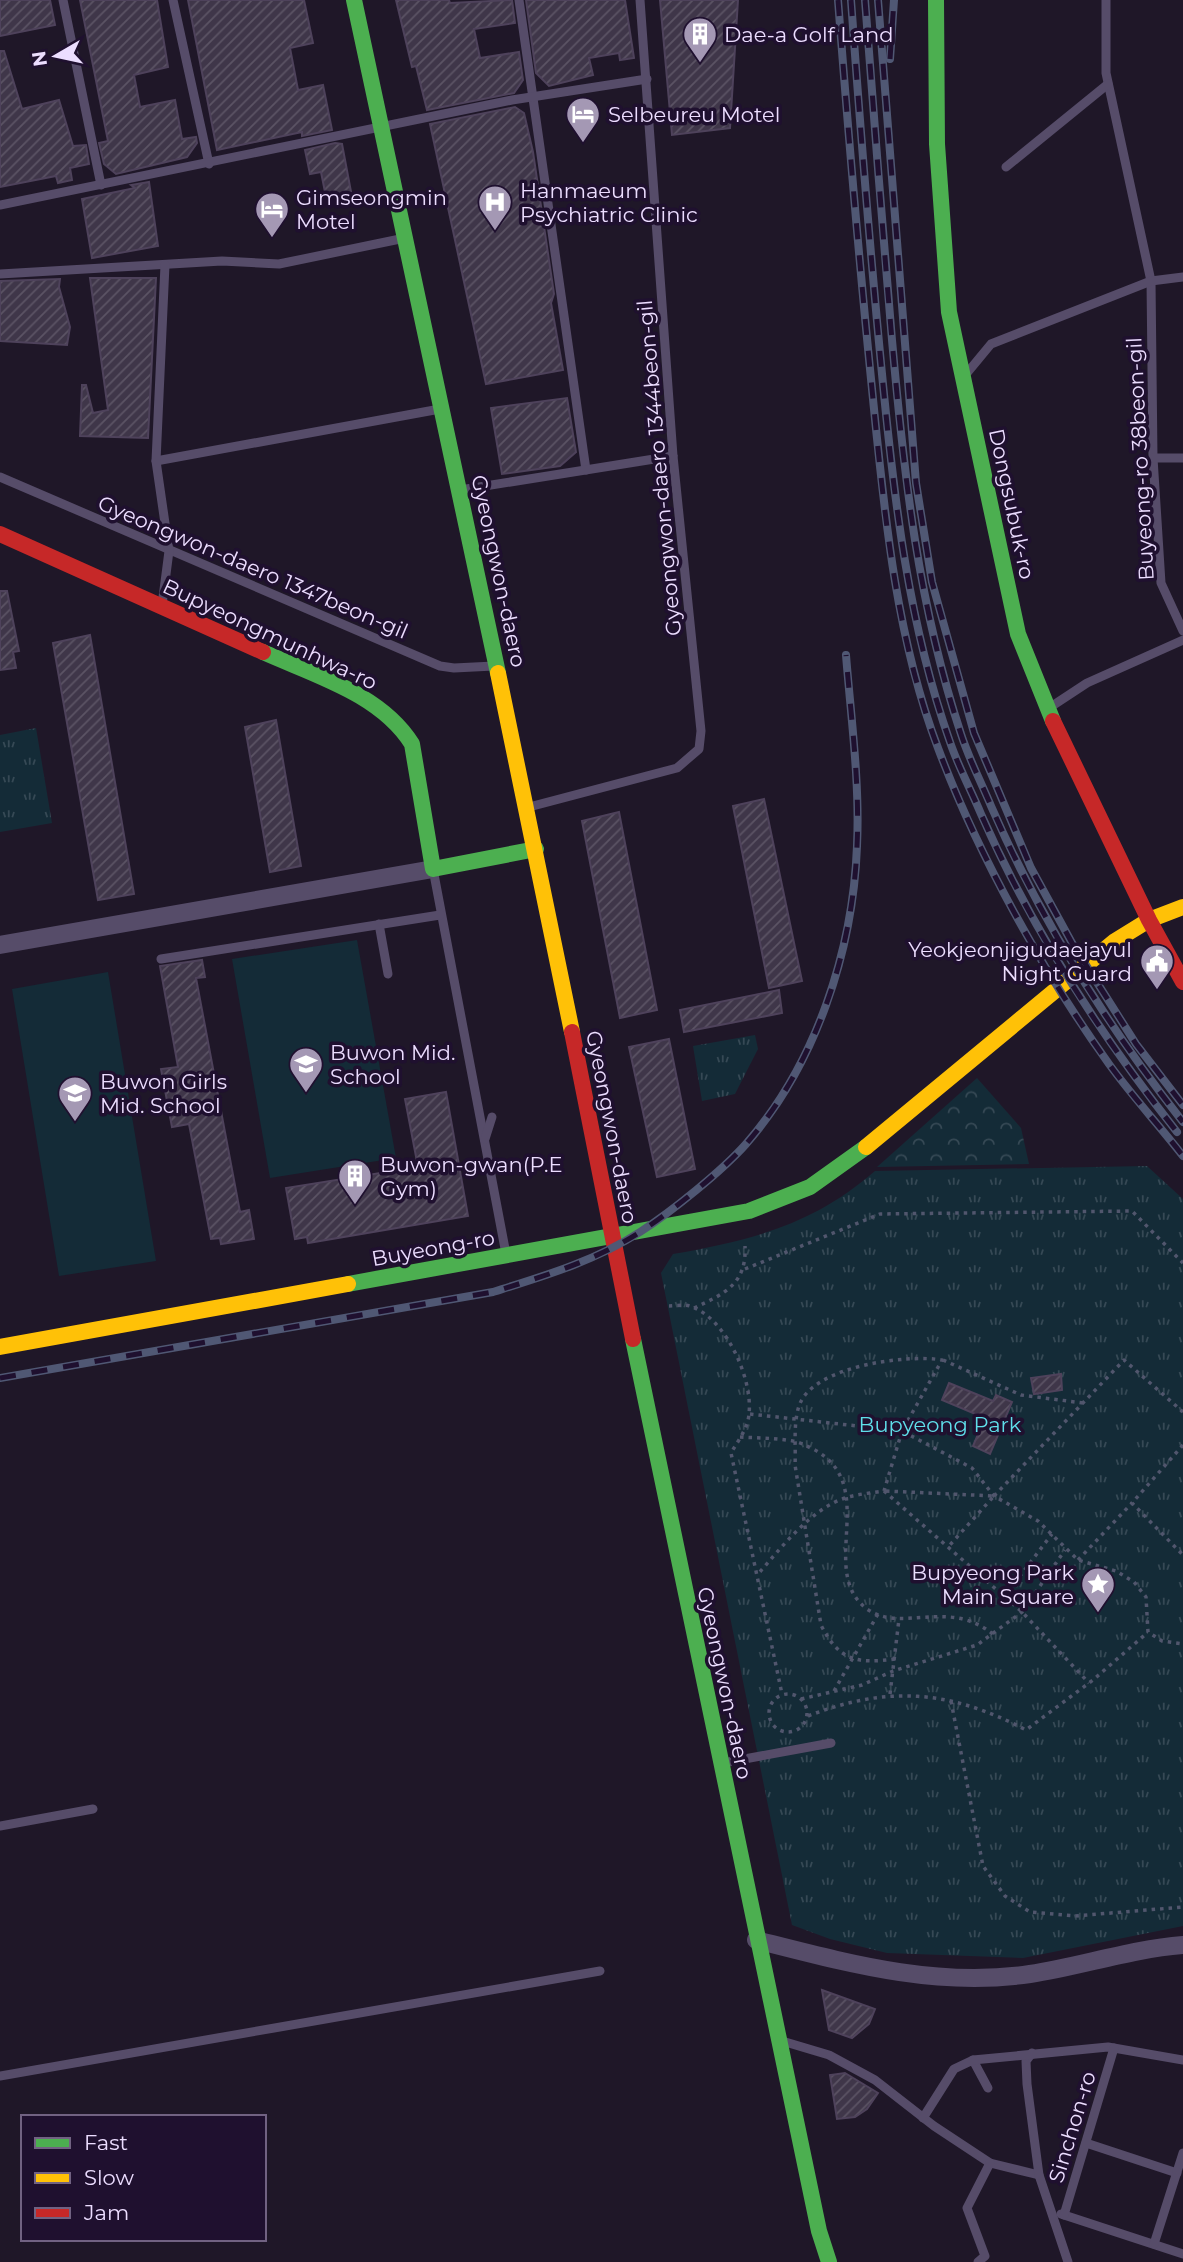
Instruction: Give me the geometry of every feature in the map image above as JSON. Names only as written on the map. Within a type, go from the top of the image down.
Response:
[{"type":"street","name":"Gyeongwon-daero","points":[[354,0],[528,808],[612,1237],[756,1940],[819,2231],[829,2262]]},
{"type":"street","name":"Dongsubuk-ro","points":[[936,0],[937,144],[949,312],[1018,634],[1047,709],[1149,920],[1183,982]]},
{"type":"street","name":"Bupyeongmunhwa-ro","points":[[0,534],[359,697],[397,723],[407,736],[414,754],[432,869]]},
{"type":"street","points":[[0,945],[536,849]]},
{"type":"street","points":[[1149,920],[1183,908]]},
{"type":"street","name":"Buyeong-ro","points":[[0,1347],[749,1211],[810,1187],[860,1152],[1115,941],[1149,920]]},
{"type":"street","points":[[756,1940],[884,1971],[957,1979],[1028,1974],[1154,1947],[1183,1945]]},
{"type":"lane","points":[[63,0],[100,185]]},
{"type":"lane","points":[[173,0],[209,164]]},
{"type":"lane","points":[[519,0],[586,470]]},
{"type":"lane","name":"Gyeongwon-daero 1344beon-gil","points":[[528,808],[677,768],[699,749],[701,730],[673,456],[640,0]]},
{"type":"lane","name":"Buyeong-ro 38beon-gil","points":[[1106,0],[1108,84],[1151,281],[1153,458],[1161,583],[1183,631]]},
{"type":"lane","points":[[0,205],[533,96],[647,79]]},
{"type":"lane","points":[[1006,167],[1108,84]]},
{"type":"lane","points":[[0,274],[222,261],[279,264],[406,238]]},
{"type":"lane","points":[[162,606],[170,551],[156,461],[165,265]]},
{"type":"lane","points":[[964,377],[991,344],[1151,281],[1183,276]]},
{"type":"lane","points":[[156,461],[443,409]]},
{"type":"lane","points":[[460,490],[673,456]]},
{"type":"lane","points":[[1153,458],[1183,457]]},
{"type":"lane","name":"Gyeongwon-daero 1347beon-gil","points":[[0,477],[440,666],[498,666]]},
{"type":"lane","points":[[1047,709],[1087,683],[1183,640]]},
{"type":"lane","points":[[432,869],[506,1256]]},
{"type":"lane","points":[[161,959],[440,915]]},
{"type":"lane","points":[[379,924],[388,974]]},
{"type":"lane","points":[[484,1141],[492,1116]]},
{"type":"lane","points":[[720,1763],[831,1743]]},
{"type":"lane","points":[[0,1826],[93,1809]]},
{"type":"lane","points":[[0,2076],[600,1971]]},
{"type":"lane","name":"Sinchon-ro","points":[[777,2039],[829,2055],[875,2080],[923,2118],[990,2163],[1038,2175]]},
{"type":"lane","points":[[923,2118],[954,2068],[973,2060],[1114,2048],[1183,2060]]},
{"type":"lane","name":"Sinchon-ro","points":[[1064,2215],[1114,2048]]},
{"type":"lane","points":[[1032,2053],[1026,2061],[1027,2084],[1038,2175],[1068,2262]]},
{"type":"lane","points":[[973,2060],[988,2088]]},
{"type":"lane","points":[[1086,2143],[1177,2173]]},
{"type":"lane","points":[[1154,2244],[1183,2152]]},
{"type":"lane","points":[[978,2262],[985,2256],[968,2208],[990,2163]]},
{"type":"lane","name":"Sinchon-ro","points":[[1052,2212],[1183,2253]]},
{"type":"path","points":[[694,1308],[720,1296],[745,1269],[880,1214],[1132,1211],[1183,1263]]},
{"type":"path","points":[[745,1246],[745,1269]]},
{"type":"path","points":[[668,1306],[688,1305],[705,1314],[733,1348],[743,1369],[750,1414],[731,1453],[782,1694]]},
{"type":"path","points":[[895,1659],[861,1662],[852,1660],[829,1640],[821,1625],[796,1465],[799,1404],[811,1387],[840,1372],[883,1362],[942,1360],[1021,1395],[1083,1403]]},
{"type":"path","points":[[884,1491],[902,1431],[942,1360]]},
{"type":"path","points":[[948,1547],[1124,1360],[1183,1412]]},
{"type":"path","points":[[750,1414],[902,1431],[972,1468],[994,1496],[1021,1510],[1052,1533],[1065,1550],[1078,1560],[1116,1571],[1134,1582],[1146,1597],[1148,1632]]},
{"type":"path","points":[[740,1437],[796,1441],[835,1463],[845,1486],[848,1578],[854,1596],[869,1611],[899,1619],[952,1615],[993,1635]]},
{"type":"path","points":[[1078,1560],[1183,1445]]},
{"type":"path","points":[[758,1574],[805,1525],[830,1505],[846,1497],[884,1491],[994,1496]]},
{"type":"path","points":[[884,1491],[1022,1612],[1089,1683]]},
{"type":"path","points":[[1132,1503],[1183,1555]]},
{"type":"path","points":[[1004,1597],[1052,1533]]},
{"type":"path","points":[[782,1694],[801,1699],[862,1685],[893,1671],[951,1655],[993,1635],[1022,1612],[1065,1550]]},
{"type":"path","points":[[834,1691],[879,1613]]},
{"type":"path","points":[[890,1694],[899,1619]]},
{"type":"path","points":[[782,1694],[769,1708],[774,1727],[785,1732],[797,1731],[807,1716],[843,1703],[890,1694],[951,1700],[999,1716],[1026,1730],[1089,1683],[1148,1632]]},
{"type":"path","points":[[1148,1632],[1162,1641],[1183,1644]]},
{"type":"path","points":[[801,1699],[807,1716]]},
{"type":"path","points":[[951,1700],[983,1866],[1005,1896],[1030,1912],[1075,1916],[1183,1907]]},
{"type":"green space","points":[[36,728],[52,823],[0,832],[0,735]]},
{"type":"green space","points":[[357,940],[396,1158],[270,1178],[232,959]]},
{"type":"green space","points":[[108,972],[156,1261],[59,1276],[12,989]]},
{"type":"green space","points":[[755,1035],[758,1049],[735,1094],[702,1101],[693,1046]]},
{"type":"green space","points":[[977,1078],[1021,1128],[1029,1164],[877,1167]]},
{"type":"green space","name":"Bupyeong Park","points":[[1147,1166],[1183,1199],[1183,1926],[1023,1958],[887,1953],[830,1939],[792,1925],[661,1273],[673,1254],[755,1236],[805,1217],[828,1205],[875,1171]]},
{"type":"building","points":[[0,0],[50,0],[55,25],[0,36]]},
{"type":"building","points":[[80,0],[157,0],[168,67],[134,75],[140,107],[175,100],[182,139],[196,137],[197,143],[187,157],[116,174],[104,164],[99,143],[108,141]]},
{"type":"building","points":[[188,0],[304,0],[313,43],[290,48],[298,90],[323,85],[332,130],[302,136],[302,132],[217,150]]},
{"type":"building","points":[[396,0],[449,0],[450,3],[512,0],[515,23],[474,29],[480,58],[519,52],[523,80],[514,93],[427,110],[416,66],[412,67]]},
{"type":"building","points":[[526,0],[625,0],[634,58],[620,60],[619,53],[589,58],[593,75],[549,86],[536,73]]},
{"type":"building","name":"Dae-a Golf Land","points":[[660,0],[738,0],[730,128],[672,135]]},
{"type":"building","points":[[0,51],[4,51],[22,109],[59,100],[73,146],[86,145],[89,164],[70,168],[72,180],[58,183],[56,176],[0,187]]},
{"type":"building","points":[[515,107],[524,113],[533,152],[554,294],[551,303],[563,370],[486,384],[430,124]]},
{"type":"building","points":[[335,143],[342,144],[352,197],[327,202],[321,172],[310,174],[305,150]]},
{"type":"building","points":[[149,182],[158,246],[92,258],[82,199],[135,188],[131,185]]},
{"type":"building","points":[[90,278],[156,278],[148,438],[80,436],[82,385],[86,385],[93,413],[108,410]]},
{"type":"building","points":[[60,279],[59,287],[70,327],[67,345],[0,341],[0,281]]},
{"type":"building","points":[[567,398],[576,452],[560,466],[502,474],[491,408]]},
{"type":"building","points":[[0,591],[7,591],[19,651],[13,652],[16,668],[0,670]]},
{"type":"building","points":[[90,635],[134,894],[98,900],[53,643]]},
{"type":"building","points":[[276,720],[301,866],[270,872],[245,727]]},
{"type":"building","points":[[764,799],[802,981],[769,988],[733,806]]},
{"type":"building","points":[[619,812],[657,1010],[620,1018],[582,821]]},
{"type":"building","points":[[202,960],[205,977],[196,978],[240,1212],[249,1210],[254,1239],[221,1244],[220,1238],[211,1239],[189,1124],[172,1127],[161,1069],[178,1067],[160,966]]},
{"type":"building","points":[[779,990],[782,1013],[684,1032],[680,1010]]},
{"type":"building","points":[[669,1039],[695,1169],[657,1177],[629,1047]]},
{"type":"building","points":[[446,1092],[468,1216],[308,1243],[307,1237],[295,1239],[286,1188],[418,1167],[405,1099]]},
{"type":"building","points":[[1061,1374],[1062,1390],[1034,1394],[1031,1378]]},
{"type":"building","points":[[949,1383],[993,1401],[996,1395],[1012,1402],[990,1454],[973,1446],[985,1418],[942,1400]]},
{"type":"building","points":[[822,1990],[875,2009],[869,2024],[852,2038],[829,2030]]},
{"type":"building","points":[[845,2073],[878,2093],[867,2109],[855,2117],[837,2119],[830,2075]]},
{"type":"railway","points":[[838,0],[863,292],[887,526],[901,616],[923,705],[972,830],[1036,952],[1109,1064],[1183,1156]]},
{"type":"railway","points":[[851,0],[873,281],[892,467],[905,560],[923,652],[957,760],[1022,899],[1094,1018],[1177,1132]]},
{"type":"railway","points":[[865,0],[902,441],[923,588],[946,685],[971,761],[1010,849],[1053,931],[1102,1009],[1183,1122]]},
{"type":"railway","points":[[878,0],[916,483],[932,582],[974,733],[1031,868],[1072,943],[1136,1044],[1183,1105]]},
{"type":"railway","points":[[890,59],[894,0]]},
{"type":"railway","points":[[0,1378],[493,1292],[569,1267],[623,1242],[666,1214],[710,1178],[736,1155],[771,1113],[811,1042],[839,965],[854,886],[858,822],[855,750],[846,655]]},
{"type":"traffic: fast","points":[[354,0],[498,673]]},
{"type":"traffic: fast","points":[[936,0],[937,144],[949,312],[1018,634],[1053,721]]},
{"type":"traffic: fast","points":[[263,652],[365,699],[399,727],[412,744],[433,869],[536,849]]},
{"type":"traffic: fast","points":[[348,1284],[749,1211],[810,1187],[866,1147]]},
{"type":"traffic: fast","points":[[633,1339],[819,2231],[829,2262]]},
{"type":"traffic: slow","points":[[498,673],[572,1032]]},
{"type":"traffic: slow","points":[[866,1147],[1115,941],[1149,920],[1183,907]]},
{"type":"traffic: slow","points":[[0,1347],[348,1284]]},
{"type":"traffic: jam","points":[[0,534],[263,652]]},
{"type":"traffic: jam","points":[[1053,721],[1149,920],[1183,982]]},
{"type":"traffic: jam","points":[[572,1032],[633,1339]]},
{"type":"place","name":"Dae-a Golf Land","points":[[700,64]]},
{"type":"place","name":"Selbeureu Motel","points":[[583,144]]},
{"type":"place","name":"Hanmaeum Psychiatric Clinic","points":[[495,232]]},
{"type":"place","name":"Gimseongmin Motel","points":[[272,239]]},
{"type":"place","name":"Yeokjeonjigudaejayul Night Guard","points":[[1157,991]]},
{"type":"place","name":"Buwon Mid. School","points":[[306,1094]]},
{"type":"place","name":"Buwon Girls Mid. School","points":[[75,1123]]},
{"type":"place","name":"Buwon-gwan(P.E Gym)","points":[[355,1206]]},
{"type":"place","name":"Bupyeong Park Main Square","points":[[1098,1614]]}]
